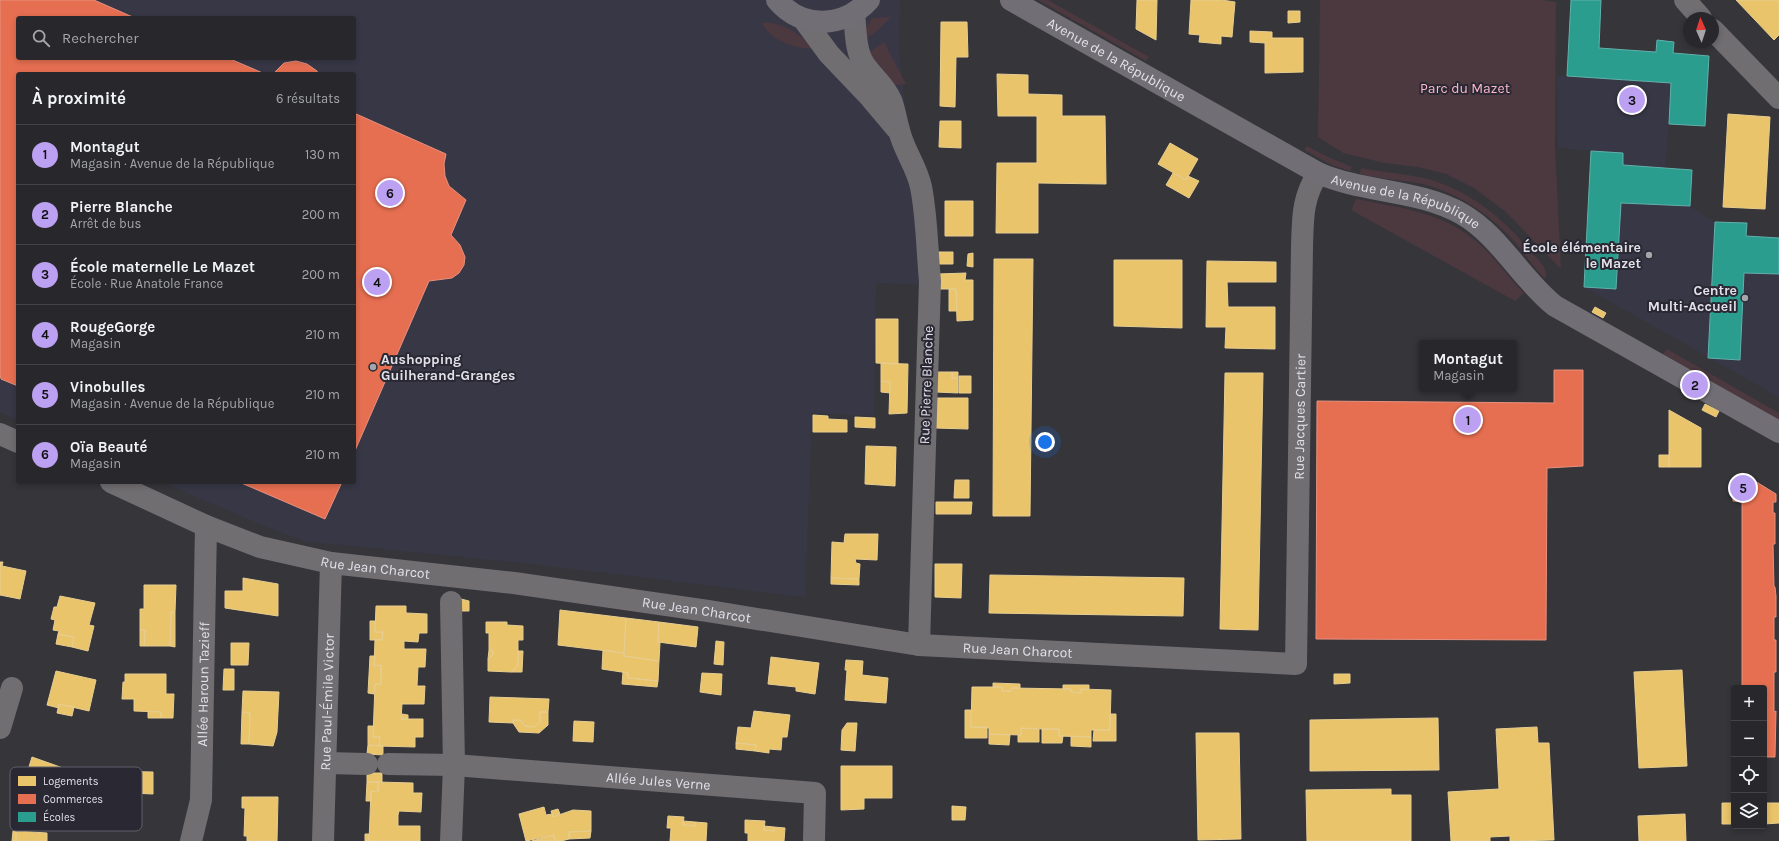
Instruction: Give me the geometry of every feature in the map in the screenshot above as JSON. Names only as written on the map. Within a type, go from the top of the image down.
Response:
[{"type":"main road","points":[[777,0],[789,12],[804,20],[821,23],[838,21],[862,7]]},
{"type":"main road","name":"Avenue de la République","points":[[1011,0],[1318,173],[1334,180],[1434,202],[1462,214],[1497,244],[1540,294],[1555,306],[1779,432]]},
{"type":"street","points":[[1685,0],[1696,12]]},
{"type":"street","name":"Rue Pierre Blanche","points":[[862,7],[858,49],[860,56],[873,75],[885,88],[891,100],[897,116],[899,130],[921,185],[930,281],[918,644]]},
{"type":"street","name":"Rue Pierre Blanche","points":[[804,20],[829,54],[899,130]]},
{"type":"street","points":[[1719,36],[1779,98]]},
{"type":"street","name":"Rue Jacques Cartier","points":[[1296,664],[1302,246],[1304,203],[1308,190],[1318,173]]},
{"type":"street","points":[[0,434],[16,441]]},
{"type":"street","name":"Rue Jean Charcot","points":[[115,484],[206,526],[260,547],[331,564],[514,583],[708,610],[918,644],[1296,664]]},
{"type":"street","name":"Allée Haroun Tazieff","points":[[191,841],[201,800],[206,526]]},
{"type":"street","name":"Rue Paul-Émile Victor","points":[[323,841],[331,564]]},
{"type":"street","points":[[451,602],[454,764],[451,841]]},
{"type":"street","points":[[0,728],[12,688]]},
{"type":"street","name":"Allée Jules Verne","points":[[326,764],[454,764],[815,793],[814,841]]},
{"type":"shaded area","points":[[0,0],[900,0],[899,47],[923,285],[876,283],[874,416],[812,413],[805,597],[523,563],[304,541],[257,523],[167,484],[356,484],[356,72],[16,72],[16,419],[0,412]]},
{"type":"shaded area","points":[[1571,0],[1601,0],[1599,48],[1656,52],[1657,40],[1674,42],[1673,53],[1709,56],[1705,126],[1669,124],[1665,168],[1692,170],[1690,206],[1715,222],[1747,223],[1746,236],[1779,238],[1779,397],[1584,287],[1591,151],[1558,148],[1557,76],[1567,76]]},
{"type":"green space","points":[[1038,0],[1048,0],[1149,57],[1146,61]]},
{"type":"green space","name":"Parc du Mazet","points":[[1320,0],[1542,0],[1556,2],[1555,146],[1561,269],[1506,212],[1474,188],[1446,174],[1418,167],[1384,163],[1343,153],[1318,137]]},
{"type":"green space","points":[[891,17],[878,30],[863,41],[866,28],[872,18]]},
{"type":"green space","points":[[762,23],[783,26],[796,33],[812,48],[798,47],[784,42],[771,34]]},
{"type":"green space","points":[[884,42],[906,84],[894,85],[882,68],[868,53]]},
{"type":"green space","points":[[1307,146],[1352,167],[1350,171],[1332,165],[1304,150]]},
{"type":"green space","points":[[1361,168],[1435,181],[1466,195],[1493,214],[1518,237],[1543,266],[1546,277],[1544,278],[1504,230],[1472,206],[1448,193],[1423,184],[1360,174]]},
{"type":"green space","points":[[1356,199],[1409,209],[1456,227],[1485,249],[1524,293],[1515,301],[1351,210]]},
{"type":"green space","points":[[1667,349],[1779,413],[1779,420],[1663,354]]},
{"type":"building: Logements","points":[[1137,0],[1157,0],[1156,40],[1136,29]]},
{"type":"building: Logements","points":[[1191,0],[1222,0],[1235,2],[1232,37],[1221,36],[1221,44],[1199,42],[1200,35],[1189,34]]},
{"type":"building: Logements","points":[[1736,0],[1779,0],[1779,35],[1774,40]]},
{"type":"building: Logements","points":[[1288,11],[1300,11],[1300,22],[1288,23]]},
{"type":"building: Logements","points":[[941,22],[967,22],[968,57],[956,57],[955,107],[940,106]]},
{"type":"building: Logements","points":[[1250,31],[1272,32],[1272,38],[1303,38],[1303,72],[1265,73],[1265,43],[1250,42]]},
{"type":"building: Logements","points":[[997,74],[1028,75],[1028,94],[1062,95],[1062,116],[1105,116],[1106,184],[1038,183],[1038,233],[996,233],[997,163],[1037,163],[1037,116],[998,116]]},
{"type":"building: Logements","points":[[1728,114],[1770,117],[1765,209],[1723,207]]},
{"type":"building: Logements","points":[[940,121],[961,121],[961,148],[939,147]]},
{"type":"building: Logements","points":[[1170,143],[1198,159],[1186,180],[1158,164]]},
{"type":"building: Logements","points":[[1173,173],[1186,180],[1188,176],[1199,181],[1189,198],[1166,185]]},
{"type":"building: Logements","points":[[945,201],[973,201],[973,236],[945,236]]},
{"type":"building: Logements","points":[[938,252],[953,252],[953,264],[938,264]]},
{"type":"building: Logements","points":[[973,253],[973,267],[967,266],[968,254]]},
{"type":"building: Logements","points":[[994,259],[1033,259],[1030,516],[993,516]]},
{"type":"building: Logements","points":[[1114,260],[1182,260],[1182,328],[1114,326]]},
{"type":"building: Logements","points":[[1207,261],[1276,262],[1276,282],[1227,282],[1228,307],[1275,307],[1275,349],[1225,348],[1226,327],[1206,327]]},
{"type":"building: Logements","points":[[966,273],[965,280],[973,280],[973,320],[957,321],[956,289],[937,289],[938,274]]},
{"type":"building: Logements","points":[[949,289],[956,289],[957,311],[949,311]]},
{"type":"building: Logements","points":[[1595,307],[1606,313],[1603,318],[1592,312]]},
{"type":"building: Logements","points":[[876,319],[898,319],[898,364],[876,363]]},
{"type":"building: Logements","points":[[881,363],[908,364],[907,413],[889,414],[890,382],[881,381]]},
{"type":"building: Logements","points":[[936,372],[952,372],[952,378],[958,378],[958,393],[936,392]]},
{"type":"building: Logements","points":[[952,372],[958,372],[958,378],[952,378]]},
{"type":"building: Logements","points":[[1225,373],[1263,373],[1258,630],[1220,629]]},
{"type":"building: Logements","points":[[959,376],[971,376],[971,393],[959,393]]},
{"type":"building: Logements","points":[[881,381],[890,382],[890,393],[881,392]]},
{"type":"building: Logements","points":[[935,398],[968,398],[968,429],[935,428]]},
{"type":"building: Logements","points":[[1705,404],[1719,411],[1716,417],[1702,410]]},
{"type":"building: Logements","points":[[1669,410],[1701,428],[1701,467],[1669,467]]},
{"type":"building: Logements","points":[[813,415],[828,416],[828,419],[847,420],[847,432],[813,432]]},
{"type":"building: Logements","points":[[855,417],[875,418],[875,428],[855,427]]},
{"type":"building: Logements","points":[[866,446],[896,447],[895,486],[865,484]]},
{"type":"building: Logements","points":[[1659,455],[1669,455],[1669,467],[1659,467]]},
{"type":"building: Logements","points":[[955,480],[969,480],[969,498],[954,498]]},
{"type":"building: Logements","points":[[936,502],[972,502],[971,514],[936,514]]},
{"type":"building: Logements","points":[[845,534],[878,534],[877,560],[855,559],[856,563],[860,564],[859,579],[831,578],[832,542],[844,543]]},
{"type":"building: Logements","points":[[0,562],[3,562],[2,566],[26,571],[20,599],[0,595]]},
{"type":"building: Logements","points":[[935,564],[962,564],[961,598],[935,597]]},
{"type":"building: Logements","points":[[990,575],[1184,578],[1183,616],[989,613]]},
{"type":"building: Logements","points":[[243,578],[278,584],[278,616],[225,608],[225,591],[243,591]]},
{"type":"building: Logements","points":[[831,578],[859,579],[859,585],[831,584]]},
{"type":"building: Logements","points":[[144,585],[176,585],[175,612],[171,612],[170,646],[144,646],[145,630],[140,630],[140,609],[144,609]]},
{"type":"building: Logements","points":[[60,596],[95,603],[89,625],[94,626],[88,651],[72,647],[74,637],[58,634],[59,631],[53,630],[55,620],[51,619],[54,607],[57,607]]},
{"type":"building: Logements","points":[[461,599],[469,601],[469,611],[461,611]]},
{"type":"building: Logements","points":[[376,606],[406,606],[406,613],[427,614],[427,633],[419,633],[418,642],[404,641],[404,649],[426,649],[425,667],[418,667],[417,686],[425,686],[424,704],[402,704],[401,719],[423,719],[423,737],[415,737],[415,747],[379,746],[380,737],[373,737],[375,684],[381,684],[381,665],[374,666],[375,639],[382,640],[383,632],[375,632]]},
{"type":"building: Logements","points":[[560,610],[626,618],[624,653],[558,645]]},
{"type":"building: Logements","points":[[171,612],[175,612],[175,647],[170,646]]},
{"type":"building: Logements","points":[[626,618],[659,622],[659,661],[624,656]]},
{"type":"building: Logements","points":[[370,621],[375,621],[375,632],[383,632],[382,640],[370,640]]},
{"type":"building: Logements","points":[[486,622],[507,622],[507,625],[523,626],[523,640],[518,640],[518,666],[511,672],[488,671],[488,659],[493,655],[493,651],[489,650],[489,633],[486,633]]},
{"type":"building: Logements","points":[[659,622],[698,627],[696,647],[658,642]]},
{"type":"building: Logements","points":[[140,630],[145,630],[144,646],[140,646]]},
{"type":"building: Logements","points":[[58,634],[74,637],[72,647],[56,644]]},
{"type":"building: Logements","points":[[716,641],[724,642],[723,665],[714,664]]},
{"type":"building: Logements","points":[[231,643],[249,643],[248,665],[231,665]]},
{"type":"building: Logements","points":[[489,650],[493,651],[493,655],[488,659]]},
{"type":"building: Logements","points":[[603,650],[624,653],[624,656],[659,661],[658,681],[628,678],[628,673],[602,669]]},
{"type":"building: Logements","points":[[518,651],[523,651],[522,672],[511,672],[518,666]]},
{"type":"building: Logements","points":[[370,656],[375,656],[374,666],[381,665],[381,684],[375,684],[374,694],[368,693]]},
{"type":"building: Logements","points":[[771,657],[819,663],[815,694],[796,691],[796,687],[768,684]]},
{"type":"building: Logements","points":[[846,660],[863,661],[862,675],[888,678],[886,703],[845,700],[847,670],[845,670]]},
{"type":"building: Logements","points":[[224,669],[234,669],[234,690],[223,690]]},
{"type":"building: Logements","points":[[1682,670],[1687,766],[1639,768],[1634,672]]},
{"type":"building: Logements","points":[[56,671],[96,680],[89,711],[59,704],[59,708],[47,705]]},
{"type":"building: Logements","points":[[623,672],[628,673],[628,678],[658,681],[657,687],[622,684]]},
{"type":"building: Logements","points":[[702,673],[722,674],[721,695],[700,692]]},
{"type":"building: Logements","points":[[125,674],[166,674],[166,694],[174,694],[173,718],[161,718],[161,712],[134,711],[134,699],[122,699]]},
{"type":"building: Logements","points":[[1334,674],[1350,674],[1350,683],[1334,684]]},
{"type":"building: Logements","points":[[993,683],[1020,684],[1020,688],[1012,688],[1011,691],[1002,691],[1002,687],[993,688]]},
{"type":"building: Logements","points":[[1063,685],[1089,685],[1089,690],[1081,689],[1081,693],[1071,692],[1071,689],[1063,689]]},
{"type":"building: Logements","points":[[972,687],[1002,687],[1002,691],[1011,691],[1012,688],[1071,689],[1071,692],[1081,693],[1081,689],[1111,690],[1110,730],[1091,730],[1091,737],[1059,736],[1059,729],[1021,728],[1021,735],[989,734],[989,728],[971,727]]},
{"type":"building: Logements","points":[[243,691],[279,692],[277,732],[273,746],[249,744],[250,713],[242,712]]},
{"type":"building: Logements","points":[[490,697],[549,699],[548,712],[540,712],[540,722],[534,727],[525,726],[520,720],[513,720],[513,723],[489,722]]},
{"type":"building: Logements","points":[[59,704],[74,707],[72,716],[57,713]]},
{"type":"building: Logements","points":[[965,710],[971,710],[971,727],[987,727],[987,738],[965,738]]},
{"type":"building: Logements","points":[[148,711],[161,712],[161,718],[148,718]]},
{"type":"building: Logements","points":[[754,711],[790,715],[787,737],[782,737],[781,750],[769,749],[769,753],[755,751],[756,745],[736,743],[738,727],[751,728]]},
{"type":"building: Logements","points":[[242,712],[250,713],[249,744],[241,744]]},
{"type":"building: Logements","points":[[540,712],[548,712],[548,725],[539,733],[519,732],[513,723],[513,720],[520,720],[525,726],[534,727],[540,722]]},
{"type":"building: Logements","points":[[402,714],[408,715],[408,719],[401,719]]},
{"type":"building: Logements","points":[[1110,714],[1116,714],[1116,741],[1093,741],[1094,730],[1110,730]]},
{"type":"building: Logements","points":[[1438,718],[1439,770],[1310,771],[1310,720]]},
{"type":"building: Logements","points":[[574,721],[594,722],[593,742],[573,741]]},
{"type":"building: Logements","points":[[847,723],[857,723],[855,751],[841,750],[842,730]]},
{"type":"building: Logements","points":[[368,726],[374,726],[373,737],[380,737],[379,746],[368,745]]},
{"type":"building: Logements","points":[[1537,727],[1538,743],[1549,743],[1554,840],[1510,841],[1510,836],[1490,837],[1490,841],[1451,841],[1448,792],[1499,789],[1496,729]]},
{"type":"building: Logements","points":[[1021,728],[1039,729],[1039,742],[1018,742],[1018,735],[1021,735]]},
{"type":"building: Logements","points":[[1042,729],[1059,729],[1059,736],[1063,736],[1062,743],[1042,743]]},
{"type":"building: Logements","points":[[1196,733],[1239,733],[1241,839],[1198,840]]},
{"type":"building: Logements","points":[[989,734],[1010,735],[1009,745],[989,744]]},
{"type":"building: Logements","points":[[1071,736],[1091,737],[1091,747],[1071,746]]},
{"type":"building: Logements","points":[[736,743],[756,745],[755,751],[736,749]]},
{"type":"building: Logements","points":[[368,745],[383,746],[383,755],[367,754]]},
{"type":"building: Logements","points":[[32,757],[60,767],[29,767]]},
{"type":"building: Logements","points":[[841,766],[892,766],[892,798],[864,798],[864,809],[841,810]]},
{"type":"building: Logements","points":[[142,772],[153,772],[153,794],[142,794]]},
{"type":"building: Logements","points":[[367,773],[382,773],[382,782],[367,782]]},
{"type":"building: Logements","points":[[367,782],[378,782],[378,792],[371,791],[371,801],[366,801]]},
{"type":"building: Logements","points":[[378,782],[413,783],[413,793],[422,793],[421,812],[399,811],[398,815],[398,826],[420,826],[420,841],[369,841],[371,791],[378,792]]},
{"type":"building: Logements","points":[[1391,789],[1391,795],[1411,795],[1411,841],[1307,841],[1306,790]]},
{"type":"building: Logements","points":[[242,797],[278,797],[277,841],[247,841],[247,836],[244,836],[245,808],[242,808]]},
{"type":"building: Logements","points":[[1722,803],[1731,803],[1731,824],[1722,824]]},
{"type":"building: Logements","points":[[1767,803],[1779,803],[1779,823],[1767,824]]},
{"type":"building: Logements","points":[[952,806],[966,807],[965,820],[952,820]]},
{"type":"building: Logements","points":[[544,807],[546,815],[552,814],[553,817],[573,810],[591,811],[591,831],[569,832],[569,839],[561,841],[555,841],[554,835],[526,841],[519,814]]},
{"type":"building: Logements","points":[[558,809],[560,814],[553,817],[551,811]]},
{"type":"building: Logements","points":[[1685,814],[1686,841],[1639,841],[1638,816]]},
{"type":"building: Logements","points":[[668,816],[684,817],[683,825],[695,826],[695,822],[707,823],[706,841],[670,841],[671,828],[667,828]]},
{"type":"building: Logements","points":[[745,820],[765,821],[764,830],[774,831],[774,827],[785,828],[784,841],[748,841],[748,833],[745,833]]},
{"type":"building: Logements","points":[[683,821],[695,822],[695,826],[683,825]]},
{"type":"building: Logements","points":[[764,826],[774,827],[774,831],[764,830]]},
{"type":"building: Logements","points":[[13,831],[16,831],[16,841],[12,841]]},
{"type":"building: Logements","points":[[16,831],[47,833],[47,841],[16,841]]},
{"type":"building: Logements","points":[[591,831],[590,838],[569,839],[569,832]]},
{"type":"building: Logements","points":[[365,834],[369,834],[369,841],[365,841]]},
{"type":"building: Logements","points":[[554,835],[555,840],[553,841],[532,841]]},
{"type":"building: Commerces","points":[[0,0],[94,0],[130,16],[16,16],[16,60],[233,60],[260,72],[16,72],[16,385],[1,379]]},
{"type":"building: Commerces","points":[[296,61],[307,64],[317,72],[275,72],[284,63]]},
{"type":"building: Commerces","name":"Aushopping Guilherand-Granges","points":[[356,114],[446,154],[444,164],[445,176],[449,186],[466,200],[451,235],[460,245],[465,257],[464,265],[459,273],[452,278],[429,281],[356,448]]},
{"type":"building: Commerces","points":[[1554,370],[1583,370],[1583,466],[1547,468],[1546,640],[1316,639],[1317,401],[1554,403]]},
{"type":"building: Commerces","points":[[1742,473],[1776,494],[1776,502],[1773,502],[1773,513],[1775,513],[1775,544],[1773,544],[1774,586],[1776,596],[1776,617],[1774,617],[1774,640],[1776,640],[1776,672],[1774,672],[1774,712],[1776,711],[1775,757],[1767,757],[1767,685],[1742,685],[1742,502],[1733,501],[1733,481]]},
{"type":"building: Commerces","points":[[244,484],[341,484],[325,519]]},
{"type":"building: Écoles","points":[[1571,0],[1601,0],[1599,48],[1656,52],[1657,40],[1674,42],[1673,53],[1709,56],[1705,126],[1669,124],[1671,83],[1567,76]]},
{"type":"building: Écoles","points":[[1591,151],[1623,153],[1623,165],[1692,170],[1690,206],[1621,203],[1616,289],[1584,287]]},
{"type":"building: Écoles","points":[[1715,222],[1747,223],[1746,236],[1779,238],[1779,274],[1744,273],[1740,360],[1708,358]]},
{"type":"place","name":"École maternelle Le Mazet","points":[[1632,100]]},
{"type":"place","name":"Oïa Beauté","points":[[390,193]]},
{"type":"place","name":"École élémentaire le Mazet","points":[[1649,255]]},
{"type":"place","name":"RougeGorge","points":[[377,282]]},
{"type":"place","name":"Centre Multi-Accueil","points":[[1745,298]]},
{"type":"place","name":"Aushopping Guilherand-Granges","points":[[373,367]]},
{"type":"place","name":"Pierre Blanche","points":[[1695,385]]},
{"type":"place","name":"Montagut","points":[[1468,420]]},
{"type":"place","name":"Vinobulles","points":[[1743,488]]}]
